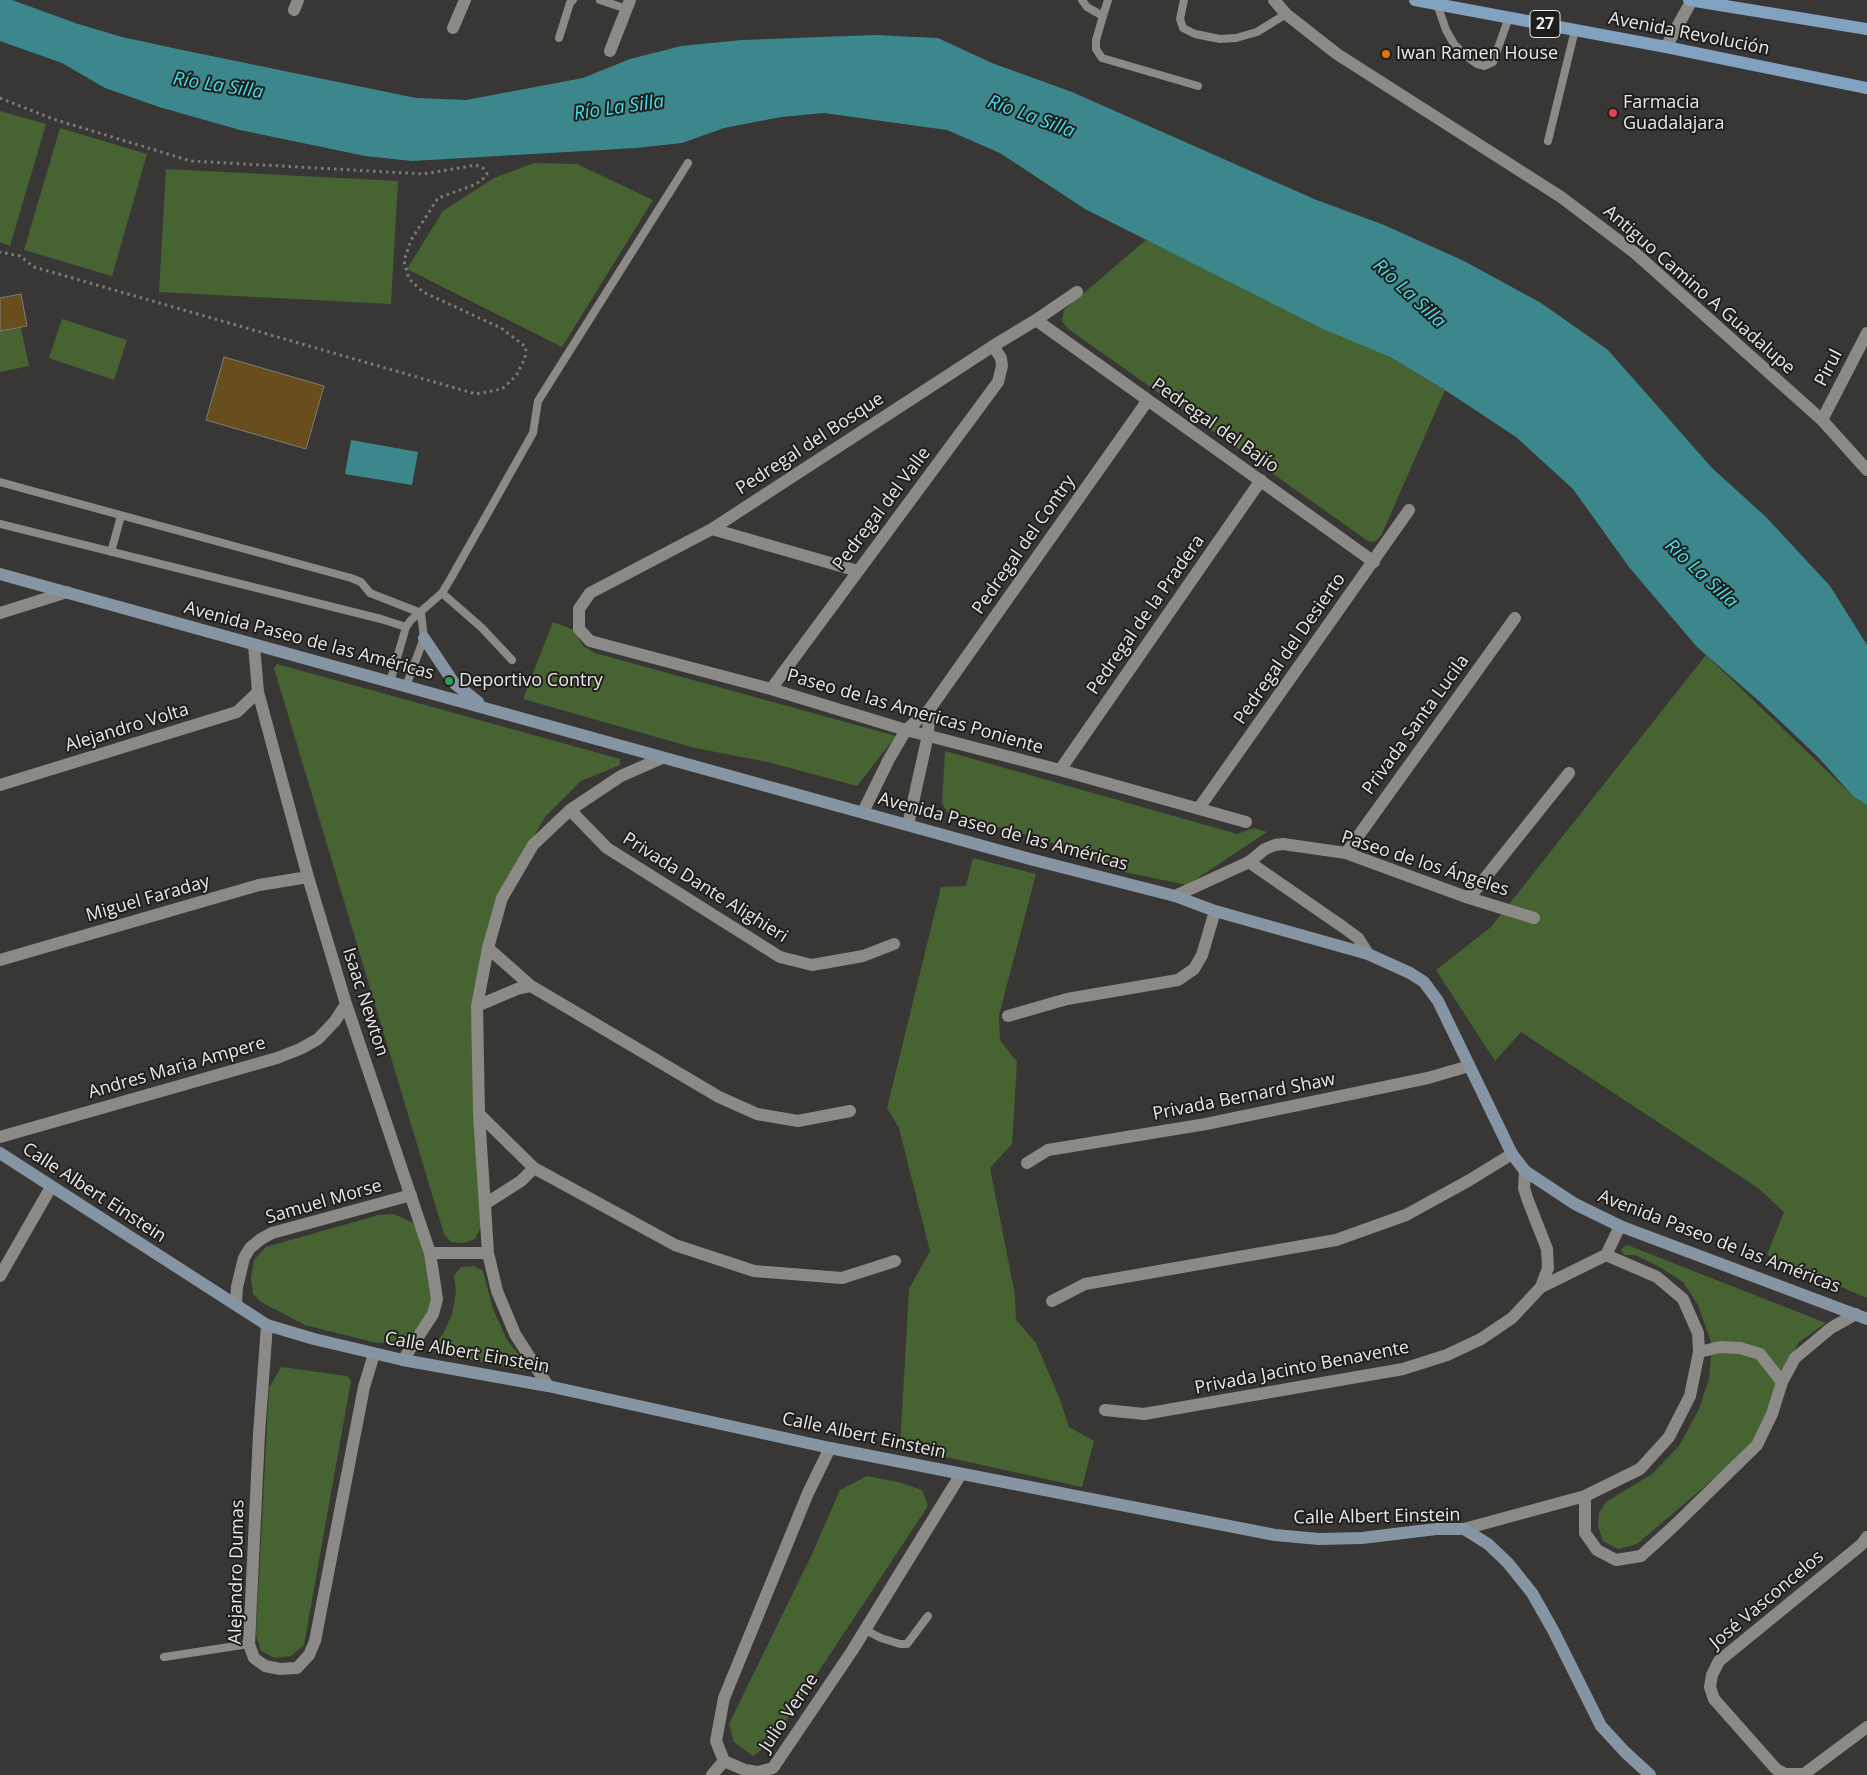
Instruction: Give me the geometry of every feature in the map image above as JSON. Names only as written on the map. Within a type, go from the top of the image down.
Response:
[{"type":"main road","name":"Avenida Revolución","points":[[1415,0],[1666,47],[1867,88]]},
{"type":"main road","name":"Avenida Revolución","points":[[1691,0],[1867,29]]},
{"type":"street","points":[[453,28],[465,0]]},
{"type":"street","name":"Antiguo Camino A Guadalupe","points":[[1274,0],[1286,14],[1338,54],[1561,197],[1635,253],[1822,420],[1867,470]]},
{"type":"street","points":[[1666,47],[1691,0]]},
{"type":"street","points":[[610,51],[629,4]]},
{"type":"street","name":"Pedregal del Bosque","points":[[579,629],[579,609],[590,593],[712,528],[1077,292]]},
{"type":"street","name":"Pedregal del Bajío","points":[[1036,320],[1374,562]]},
{"type":"street","name":"Pirul","points":[[1822,420],[1867,333]]},
{"type":"street","name":"Pedregal del Valle","points":[[771,689],[998,382],[1002,366],[1001,358],[993,346]]},
{"type":"street","name":"Pedregal del Contry","points":[[863,812],[889,759],[906,730],[929,710],[1148,400]]},
{"type":"street","name":"Pedregal de la Pradera","points":[[1060,770],[1261,480]]},
{"type":"street","name":"Pedregal del Desierto","points":[[1200,808],[1409,510]]},
{"type":"street","points":[[712,528],[858,571]]},
{"type":"street","name":"Avenida Paseo de las Américas","points":[[0,574],[1030,859],[1175,896],[1216,911],[1368,954],[1404,970],[1424,982],[1438,1001],[1512,1154],[1525,1171],[1575,1204],[1620,1226],[1861,1317]]},
{"type":"street","points":[[0,612],[67,592]]},
{"type":"street","name":"Privada Santa Lucila","points":[[1346,853],[1515,618]]},
{"type":"street","name":"Paseo de las Americas Poniente","points":[[579,629],[590,641],[771,689],[906,730],[1060,770],[1246,822]]},
{"type":"street","points":[[424,638],[454,683],[484,707]]},
{"type":"street","name":"Isaac Newton","points":[[254,645],[258,692],[308,877],[346,1004],[430,1253],[437,1299],[433,1314],[403,1360]]},
{"type":"street","name":"Alejandro Volta","points":[[0,785],[237,712],[258,692]]},
{"type":"street","points":[[908,825],[928,735],[929,710]]},
{"type":"street","points":[[548,1386],[515,1334],[497,1291],[488,1253],[479,1114],[477,1006],[488,948],[502,898],[533,845],[570,810],[621,776],[662,758]]},
{"type":"street","points":[[1469,898],[1569,773]]},
{"type":"street","name":"Privada Dante Alighieri","points":[[570,810],[607,848],[780,957],[812,965],[863,956],[894,944]]},
{"type":"street","name":"Paseo de los Ángeles","points":[[1175,896],[1249,862],[1265,849],[1275,844],[1283,844],[1346,853],[1469,898],[1534,918]]},
{"type":"street","points":[[1249,862],[1358,938],[1368,954]]},
{"type":"street","name":"Miguel Faraday","points":[[0,960],[259,885],[308,877]]},
{"type":"street","points":[[1008,1016],[1067,999],[1178,980],[1194,969],[1202,955],[1216,911]]},
{"type":"street","points":[[488,948],[531,986],[719,1097],[757,1114],[798,1121],[850,1111]]},
{"type":"street","points":[[477,1006],[517,989],[531,986]]},
{"type":"street","name":"Andres Maria Ampere","points":[[0,1137],[277,1058],[300,1049],[318,1039],[335,1021],[346,1004]]},
{"type":"street","name":"Privada Bernard Shaw","points":[[1027,1163],[1048,1150],[1225,1120],[1428,1078],[1469,1066]]},
{"type":"street","points":[[479,1114],[534,1168],[675,1245],[754,1271],[842,1278],[895,1261]]},
{"type":"street","name":"Calle Albert Einstein","points":[[0,1153],[266,1325],[314,1339],[403,1360],[548,1386],[830,1448],[1275,1535],[1319,1539],[1436,1529],[1464,1529],[1488,1544],[1508,1563],[1532,1593],[1553,1630],[1601,1726],[1650,1775]]},
{"type":"street","points":[[1052,1301],[1085,1284],[1336,1240],[1406,1215],[1512,1154]]},
{"type":"street","points":[[486,1204],[521,1180],[534,1168]]},
{"type":"street","name":"Privada Jacinto Benavente","points":[[1525,1171],[1524,1188],[1547,1250],[1548,1268],[1541,1287]]},
{"type":"street","points":[[2,1270],[51,1187]]},
{"type":"street","name":"Samuel Morse","points":[[236,1304],[237,1287],[244,1258],[250,1248],[260,1239],[281,1230],[411,1195]]},
{"type":"street","points":[[1464,1529],[1585,1496],[1640,1469],[1669,1437],[1690,1396],[1699,1352],[1698,1333],[1682,1299],[1657,1277],[1606,1255],[1620,1226]]},
{"type":"street","points":[[430,1253],[488,1253]]},
{"type":"street","name":"Privada Jacinto Benavente","points":[[1105,1410],[1144,1414],[1403,1369],[1447,1355],[1482,1339],[1512,1318],[1541,1287],[1606,1255]]},
{"type":"street","points":[[1585,1496],[1585,1533],[1597,1550],[1616,1560],[1641,1556],[1675,1526],[1757,1445],[1772,1414],[1782,1382],[1795,1358],[1831,1328],[1861,1317]]},
{"type":"street","name":"Alejandro Dumas","points":[[266,1325],[249,1644],[254,1658],[265,1666],[280,1669],[297,1668],[310,1655],[364,1387],[374,1354]]},
{"type":"street","points":[[1699,1352],[1720,1348],[1740,1348],[1760,1354],[1782,1382]]},
{"type":"street","points":[[712,1775],[724,1761],[716,1740],[724,1698],[808,1493],[830,1448]]},
{"type":"street","name":"Julio Verne","points":[[724,1761],[734,1766],[758,1772],[773,1768],[865,1630],[961,1474]]},
{"type":"street","name":"José Vasconcelos","points":[[1867,1537],[1861,1545],[1718,1661],[1712,1675],[1710,1687],[1714,1699],[1776,1769],[1785,1774],[1804,1774],[1867,1727]]},
{"type":"lane","points":[[560,38],[570,3],[573,0]]},
{"type":"lane","points":[[600,0],[629,4]]},
{"type":"lane","points":[[1082,0],[1087,7],[1103,16]]},
{"type":"lane","points":[[1108,0],[1096,40],[1096,50],[1102,58],[1198,86]]},
{"type":"lane","points":[[1184,0],[1180,19],[1183,28],[1195,34],[1220,39],[1236,38],[1257,32],[1286,14]]},
{"type":"lane","points":[[1437,4],[1446,30],[1454,44],[1466,56],[1477,64],[1484,66],[1494,62],[1500,49],[1509,17]]},
{"type":"lane","points":[[1548,141],[1574,30]]},
{"type":"lane","points":[[390,682],[406,628],[411,620],[421,614],[442,593],[534,433],[538,401],[688,163]]},
{"type":"lane","points":[[0,482],[351,578],[361,582],[370,593],[421,614]]},
{"type":"lane","points":[[111,552],[121,516]]},
{"type":"lane","points":[[0,524],[381,619],[406,628]]},
{"type":"lane","points":[[442,593],[482,628],[512,660]]},
{"type":"lane","points":[[406,686],[424,638],[421,614]]},
{"type":"lane","points":[[865,1630],[900,1644],[907,1644],[928,1616]]},
{"type":"lane","points":[[164,1657],[249,1644]]},
{"type":"path","points":[[0,98],[54,119],[191,161],[424,174],[476,165],[483,168],[487,174],[482,180],[474,185],[438,198],[411,240],[404,261],[409,279],[423,292],[501,328],[526,347],[526,358],[516,376],[502,389],[476,394],[43,270],[34,267],[20,256],[0,252]]},
{"type":"green space","points":[[0,111],[46,124],[10,246],[0,242]]},
{"type":"green space","points":[[60,128],[147,154],[112,276],[24,250]]},
{"type":"green space","points":[[534,163],[577,164],[653,200],[562,347],[407,269],[443,211],[494,178]]},
{"type":"green space","points":[[166,169],[398,181],[391,304],[159,292]]},
{"type":"green space","points":[[1146,240],[1390,357],[1445,390],[1381,536],[1374,542],[1368,541],[1067,328],[1062,321],[1064,310]]},
{"type":"green space","points":[[18,314],[29,366],[0,372],[0,317]]},
{"type":"green space","points":[[62,319],[127,340],[114,380],[49,358]]},
{"type":"green space","points":[[553,622],[574,630],[583,646],[595,653],[896,736],[857,786],[768,762],[695,748],[523,699]]},
{"type":"green space","points":[[1706,655],[1853,796],[1867,805],[1867,1298],[1767,1255],[1784,1212],[1758,1188],[1521,1032],[1495,1061],[1436,970],[1491,927]]},
{"type":"green space","points":[[277,664],[620,759],[620,765],[581,781],[545,817],[519,861],[480,969],[481,1227],[475,1239],[464,1243],[451,1242],[444,1234],[274,668]]},
{"type":"green space","points":[[945,751],[1237,834],[1254,828],[1267,832],[1187,885],[1124,872],[1045,840],[948,813],[942,803]]},
{"type":"green space","points":[[973,858],[1036,874],[999,1015],[1000,1040],[1017,1062],[1012,1144],[990,1168],[1015,1295],[1016,1320],[1036,1343],[1059,1397],[1069,1427],[1094,1441],[1082,1487],[900,1447],[909,1289],[930,1251],[899,1128],[887,1108],[941,887],[966,886]]},
{"type":"green space","points":[[394,1214],[413,1223],[421,1238],[434,1301],[424,1323],[403,1341],[377,1343],[305,1325],[261,1302],[253,1294],[251,1278],[254,1260],[266,1247],[379,1215]]},
{"type":"green space","points":[[1627,1245],[1826,1323],[1799,1342],[1772,1395],[1767,1419],[1753,1443],[1637,1544],[1618,1549],[1603,1541],[1598,1526],[1599,1513],[1606,1502],[1652,1474],[1679,1446],[1699,1409],[1709,1379],[1712,1345],[1698,1305],[1683,1282],[1658,1266],[1635,1255],[1624,1255],[1621,1249]]},
{"type":"green space","points":[[474,1266],[483,1271],[493,1309],[507,1340],[529,1367],[524,1371],[437,1353],[430,1349],[443,1334],[452,1314],[456,1292],[454,1276],[461,1267]]},
{"type":"green space","points":[[281,1367],[347,1376],[351,1381],[304,1645],[291,1656],[275,1658],[261,1651],[256,1635],[269,1388]]},
{"type":"green space","points":[[867,1476],[898,1482],[922,1490],[928,1506],[772,1742],[753,1756],[734,1742],[729,1724],[812,1554],[840,1490]]},
{"type":"water","name":"Río La Silla","points":[[0,0],[12,0],[78,24],[122,37],[416,98],[466,100],[583,78],[630,59],[681,46],[742,40],[875,35],[938,38],[992,63],[1072,92],[1314,199],[1384,225],[1464,261],[1541,303],[1608,350],[1712,468],[1766,517],[1830,586],[1867,645],[1867,805],[1853,796],[1818,757],[1759,701],[1697,647],[1629,567],[1573,489],[1516,437],[1445,390],[1390,357],[1323,329],[1085,209],[1000,153],[947,130],[824,113],[781,117],[724,128],[682,143],[636,148],[412,161],[365,156],[240,130],[159,107],[105,88],[62,63],[0,41]]},
{"type":"water","points":[[351,440],[418,452],[412,485],[345,474]]},
{"type":"building","points":[[21,294],[27,326],[0,331],[0,298]]},
{"type":"building","points":[[224,357],[324,386],[306,449],[206,420]]},
{"type":"place","name":"Iwan Ramen House","points":[[1386,54]]},
{"type":"place","name":"Farmacia Guadalajara","points":[[1613,113]]},
{"type":"place","name":"Deportivo Contry","points":[[449,681]]}]
